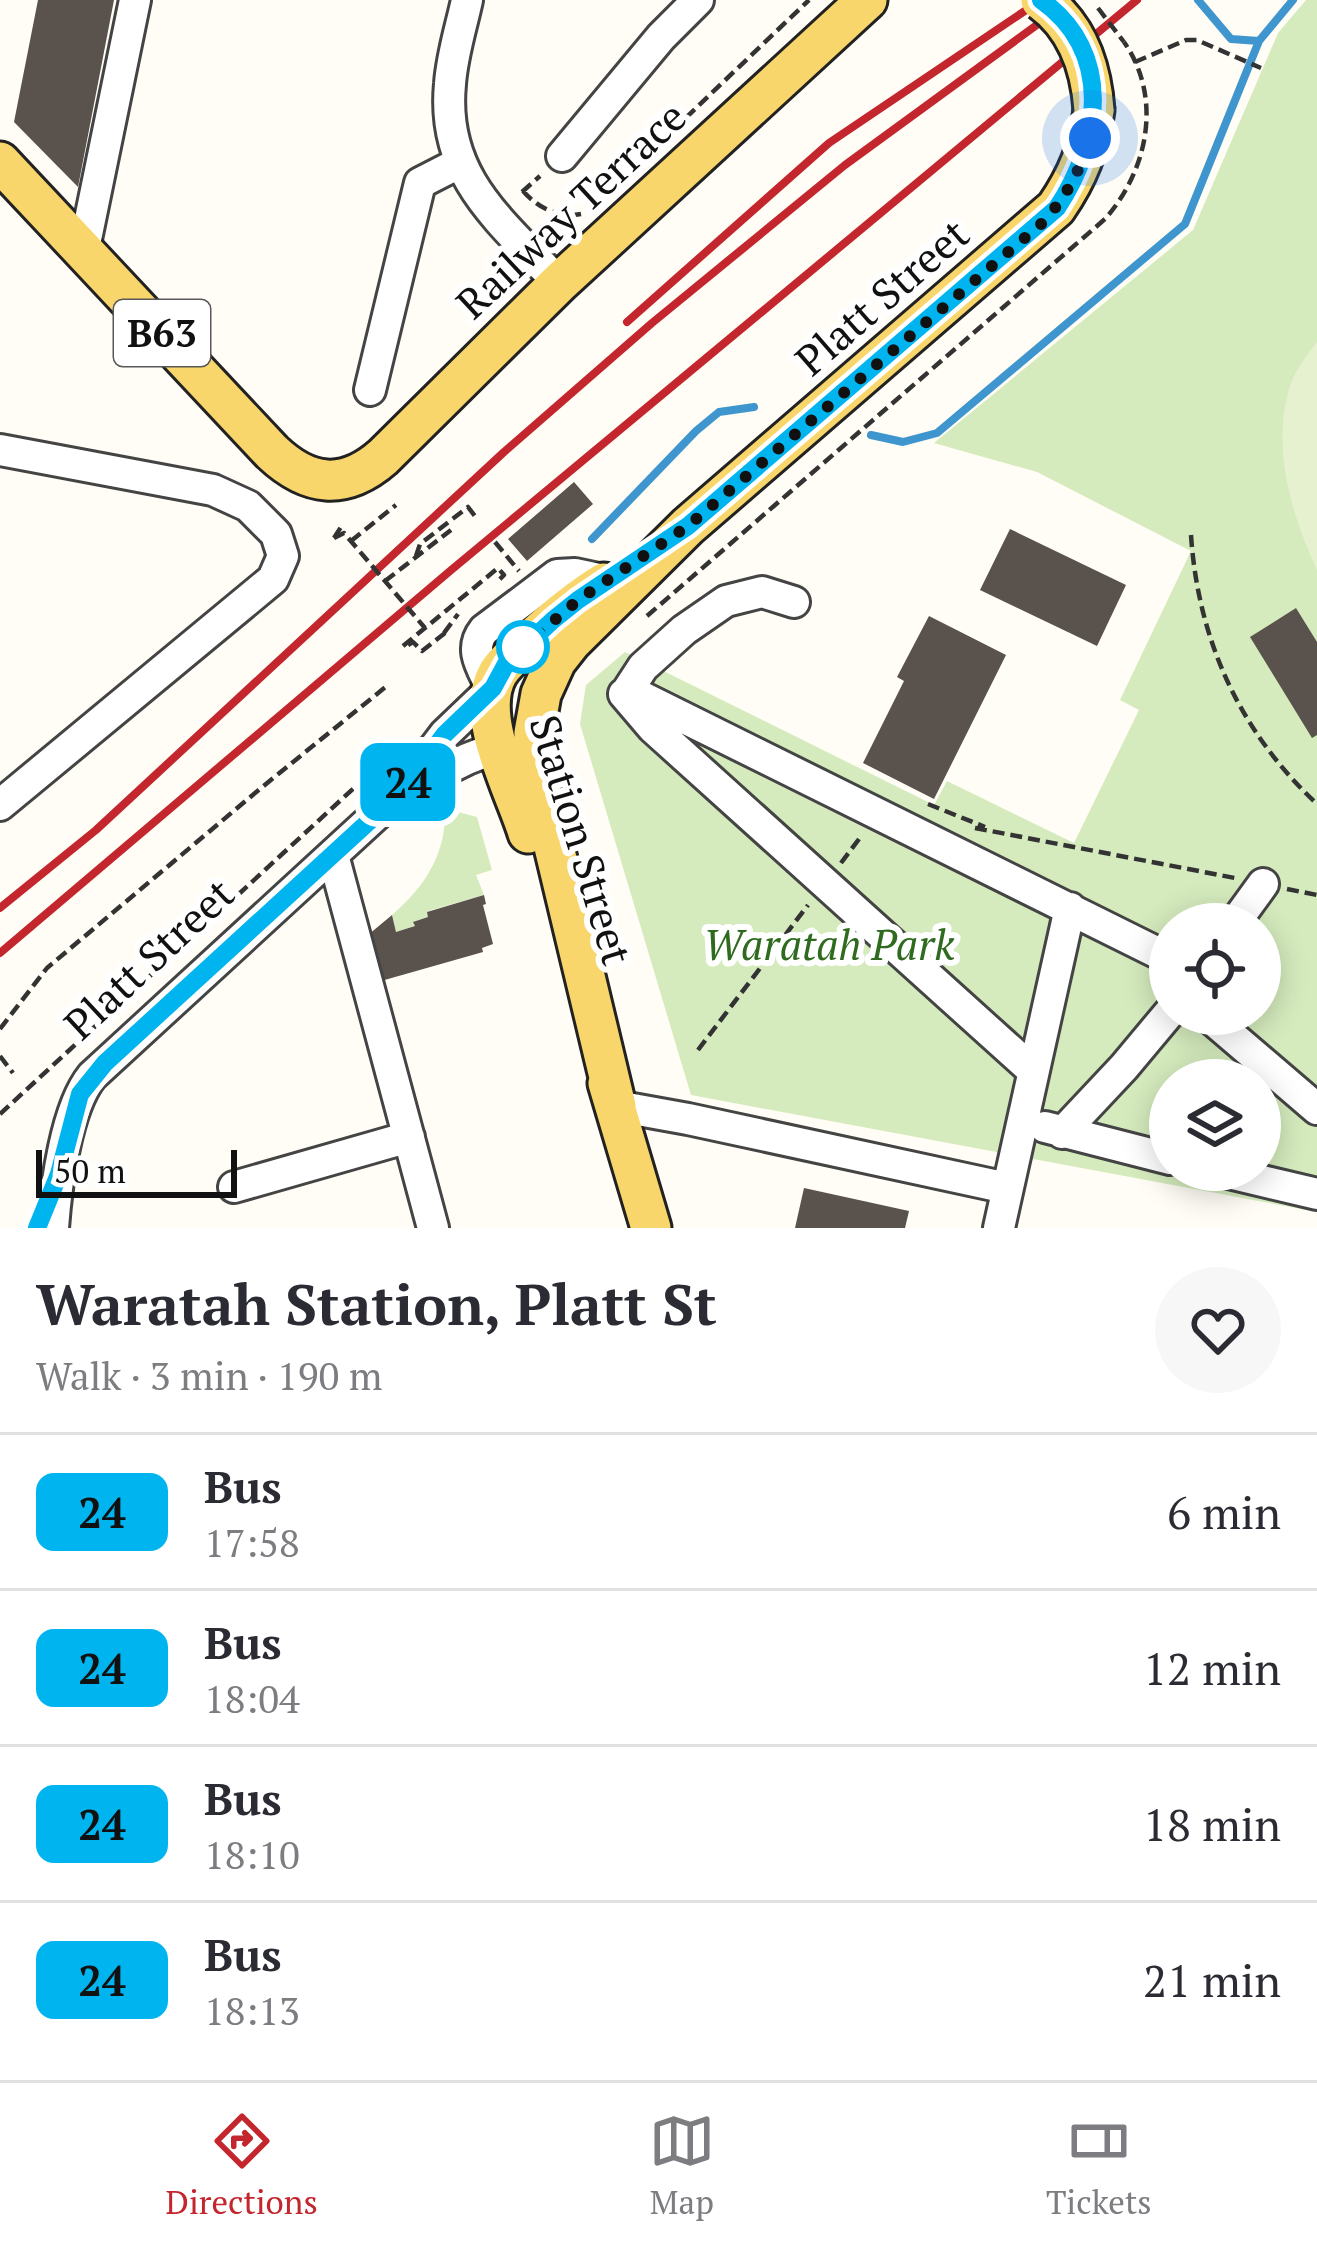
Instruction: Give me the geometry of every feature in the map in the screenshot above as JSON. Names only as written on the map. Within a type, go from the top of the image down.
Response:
[{"type":"main road","name":"Railway Terrace","points":[[84,250],[283,462],[301,474],[325,480],[360,473],[383,457],[559,283],[867,0]]},
{"type":"main road","name":"Platt Street","points":[[566,634],[1057,208],[1082,165],[1094,110],[1089,74],[1076,40],[1041,0]]},
{"type":"main road","name":"B63","points":[[0,162],[84,250]]},
{"type":"main road","name":"Platt Street","points":[[566,634],[608,580],[688,526]]},
{"type":"main road","name":"Station Street","points":[[566,634],[506,664],[493,688],[492,720],[616,1106]]},
{"type":"main road","name":"Station Street","points":[[566,634],[541,694],[534,763],[616,1106],[651,1228]]},
{"type":"main road","points":[[498,747],[510,734],[524,687],[566,634]]},
{"type":"street","points":[[84,250],[135,0]]},
{"type":"street","points":[[467,0],[448,100],[459,163],[497,217],[559,283]]},
{"type":"street","points":[[562,156],[698,0]]},
{"type":"street","points":[[370,391],[420,183],[459,163]]},
{"type":"street","points":[[0,450],[212,490],[248,506],[276,535],[283,556],[273,579],[0,805]]},
{"type":"street","points":[[493,688],[476,652],[484,630],[557,575],[608,580]]},
{"type":"street","points":[[794,602],[762,592],[737,596],[684,630],[643,667],[628,690],[1149,948]]},
{"type":"street","points":[[617,684],[653,728],[1032,1070]]},
{"type":"street","name":"Platt Street","points":[[53,1228],[59,1174],[75,1107],[92,1076],[401,792],[445,734],[493,688]]},
{"type":"street","name":"Platt Street","points":[[401,792],[498,747]]},
{"type":"street","points":[[333,855],[434,1228]]},
{"type":"street","points":[[1249,903],[1263,884]]},
{"type":"street","points":[[999,1228],[1070,908]]},
{"type":"street","points":[[1062,1132],[1151,1035]]},
{"type":"street","points":[[1231,1035],[1317,1109]]},
{"type":"street","points":[[616,1106],[1007,1188]]},
{"type":"street","points":[[1022,1120],[1149,1154]]},
{"type":"street","points":[[233,1187],[409,1138]]},
{"type":"street","name":"Platt Street","points":[[37,1228],[59,1174]]},
{"type":"street","points":[[1281,1185],[1317,1193]]},
{"type":"path","points":[[659,143],[809,0]]},
{"type":"path","points":[[1091,0],[1124,42]]},
{"type":"path","points":[[1135,62],[1186,40],[1197,40],[1261,68]]},
{"type":"path","points":[[523,190],[538,206],[554,212],[575,216],[588,211]]},
{"type":"path","points":[[351,541],[396,505]]},
{"type":"path","points":[[416,556],[420,544],[468,507],[478,520]]},
{"type":"path","points":[[341,526],[334,538],[344,533],[425,628]]},
{"type":"path","points":[[386,581],[451,530]]},
{"type":"path","points":[[1191,535],[1201,608],[1228,687],[1260,740],[1317,803]]},
{"type":"path","points":[[495,542],[519,570]]},
{"type":"path","points":[[453,618],[444,633],[422,651],[413,641],[403,646],[509,559]]},
{"type":"path","points":[[495,571],[504,575],[498,581]]},
{"type":"path","points":[[444,633],[458,641]]},
{"type":"path","points":[[0,1029],[47,968],[388,685]]},
{"type":"path","points":[[0,1114],[401,744]]},
{"type":"path","points":[[698,1050],[878,814]]},
{"type":"path","points":[[949,824],[1317,895]]},
{"type":"path","points":[[0,1056],[13,1073]]},
{"type":"green space","name":"Waratah Park","points":[[1306,0],[1317,0],[1317,1212],[1205,1191],[1281,1191],[1281,1059],[1149,1059],[1149,1181],[691,1095],[580,724],[586,685],[625,652],[934,805],[947,781],[1074,843],[1139,710],[1120,700],[1191,551],[1037,472],[934,443],[1193,230],[1278,33]]},
{"type":"green space","points":[[1317,342],[1317,570],[1286,478],[1283,430],[1291,383]]},
{"type":"green space","points":[[446,809],[477,817],[492,870],[476,875],[484,895],[428,911],[428,917],[414,922],[415,926],[396,932],[392,915],[429,872],[443,836]]},
{"type":"building","points":[[38,0],[114,0],[78,187],[14,122]]},
{"type":"building","points":[[574,482],[593,504],[527,561],[508,539]]},
{"type":"building","points":[[1010,529],[1126,585],[1097,646],[980,590]]},
{"type":"building","points":[[1296,608],[1317,642],[1317,735],[1312,738],[1250,637]]},
{"type":"building","points":[[929,616],[1006,655],[934,799],[863,763],[904,681],[897,677]]},
{"type":"building","points":[[484,895],[493,944],[482,948],[483,952],[374,983],[362,940],[392,915],[396,932],[415,926],[413,922],[428,917],[427,912]]},
{"type":"building","points":[[804,1188],[909,1211],[905,1228],[795,1228]]},
{"type":"waterway","points":[[1198,0],[1231,39],[1259,41]]},
{"type":"waterway","points":[[871,435],[903,442],[937,433],[1185,224],[1259,41],[1293,0]]},
{"type":"waterway","points":[[592,539],[719,412],[754,407]]},
{"type":"railway","points":[[627,322],[829,143],[1041,0]]},
{"type":"railway","points":[[0,908],[96,830],[504,452],[652,323],[845,165],[1071,0]]},
{"type":"railway","points":[[0,953],[450,571],[1137,0]]},
{"type":"bus line","name":"24","points":[[37,1228],[59,1174],[80,1094],[105,1063],[401,792],[445,734],[493,688],[506,664],[553,620],[688,526],[1057,208],[1082,165],[1094,110],[1086,62],[1076,40],[1041,0]]},
{"type":"route","points":[[523,647],[578,600],[688,526],[1041,224],[1070,188],[1090,138]]}]
